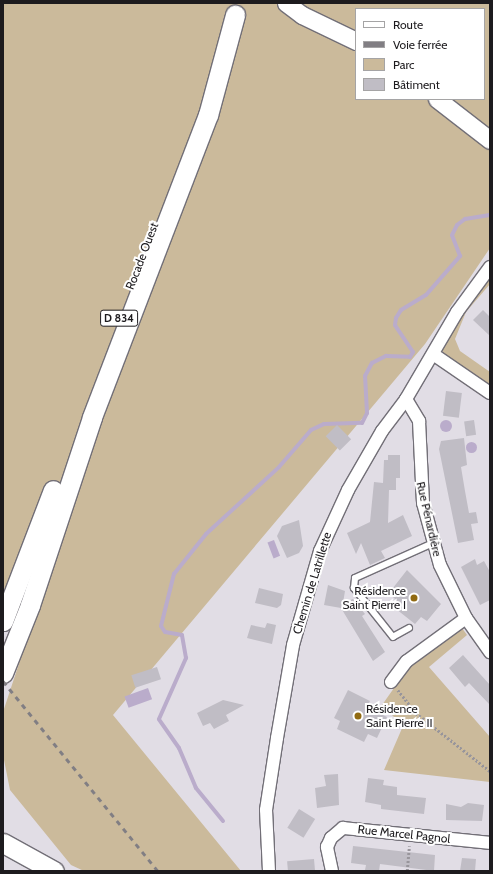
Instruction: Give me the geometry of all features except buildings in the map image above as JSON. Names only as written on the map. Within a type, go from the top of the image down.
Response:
[{"type":"main road","name":"Rocade Ouest","points":[[3,621],[237,9]]},
{"type":"main road","points":[[3,673],[30,605],[92,417],[208,115],[237,9]]},
{"type":"main road","points":[[3,843],[54,871]]},
{"type":"street","points":[[286,3],[302,15],[355,41]]},
{"type":"street","points":[[438,100],[490,140]]},
{"type":"street","name":"Chemin de Latrillette","points":[[269,871],[266,810],[276,745],[293,645],[320,552],[348,490],[382,431],[406,399],[434,354],[457,312],[490,267]]},
{"type":"street","points":[[434,354],[490,393]]},
{"type":"street","name":"Rue Pénardière","points":[[406,399],[418,421],[419,476],[433,543],[466,618],[490,652]]},
{"type":"street","points":[[391,682],[407,661],[466,618]]},
{"type":"street","name":"Rue Marcel Pagnol","points":[[332,871],[328,847],[331,838],[343,828],[490,843]]},
{"type":"lane","points":[[409,628],[393,637],[354,588],[355,578],[433,543]]},
{"type":"path","points":[[391,682],[416,713],[490,771]]},
{"type":"path","points":[[407,871],[410,834]]},
{"type":"green space","points":[[3,3],[490,3],[490,248],[425,344],[113,715],[241,871],[84,871],[71,865],[10,790],[3,755],[3,712],[39,603],[3,588]]},
{"type":"green space","points":[[490,275],[490,284],[466,312],[455,339],[460,351],[490,372],[490,386],[444,356],[442,349],[454,322]]},
{"type":"green space","points":[[462,628],[467,635],[429,667],[490,737],[490,782],[384,770],[403,726],[382,705],[411,664]]},
{"type":"shaded area","points":[[444,420],[448,420],[452,426],[448,432],[444,432],[440,428],[440,424]]},
{"type":"shaded area","points":[[471,441],[475,443],[477,447],[475,451],[471,453],[467,451],[465,447],[467,443]]},
{"type":"shaded area","points":[[274,540],[280,556],[274,558],[267,543]]},
{"type":"shaded area","points":[[148,688],[152,699],[129,708],[125,697]]},
{"type":"waterway","points":[[223,821],[196,788],[179,748],[159,719],[186,658],[182,635],[165,632],[161,626],[174,574],[206,534],[279,467],[311,430],[324,424],[362,423],[367,413],[365,376],[372,363],[386,356],[410,357],[413,352],[395,325],[396,318],[401,310],[426,295],[460,256],[452,235],[457,225],[465,219],[490,215]]},
{"type":"railway","points":[[3,681],[158,871]]},
{"type":"place","name":"Résidence Saint Pierre I","points":[[414,598]]},
{"type":"place","name":"Résidence Saint Pierre II","points":[[358,716]]}]
